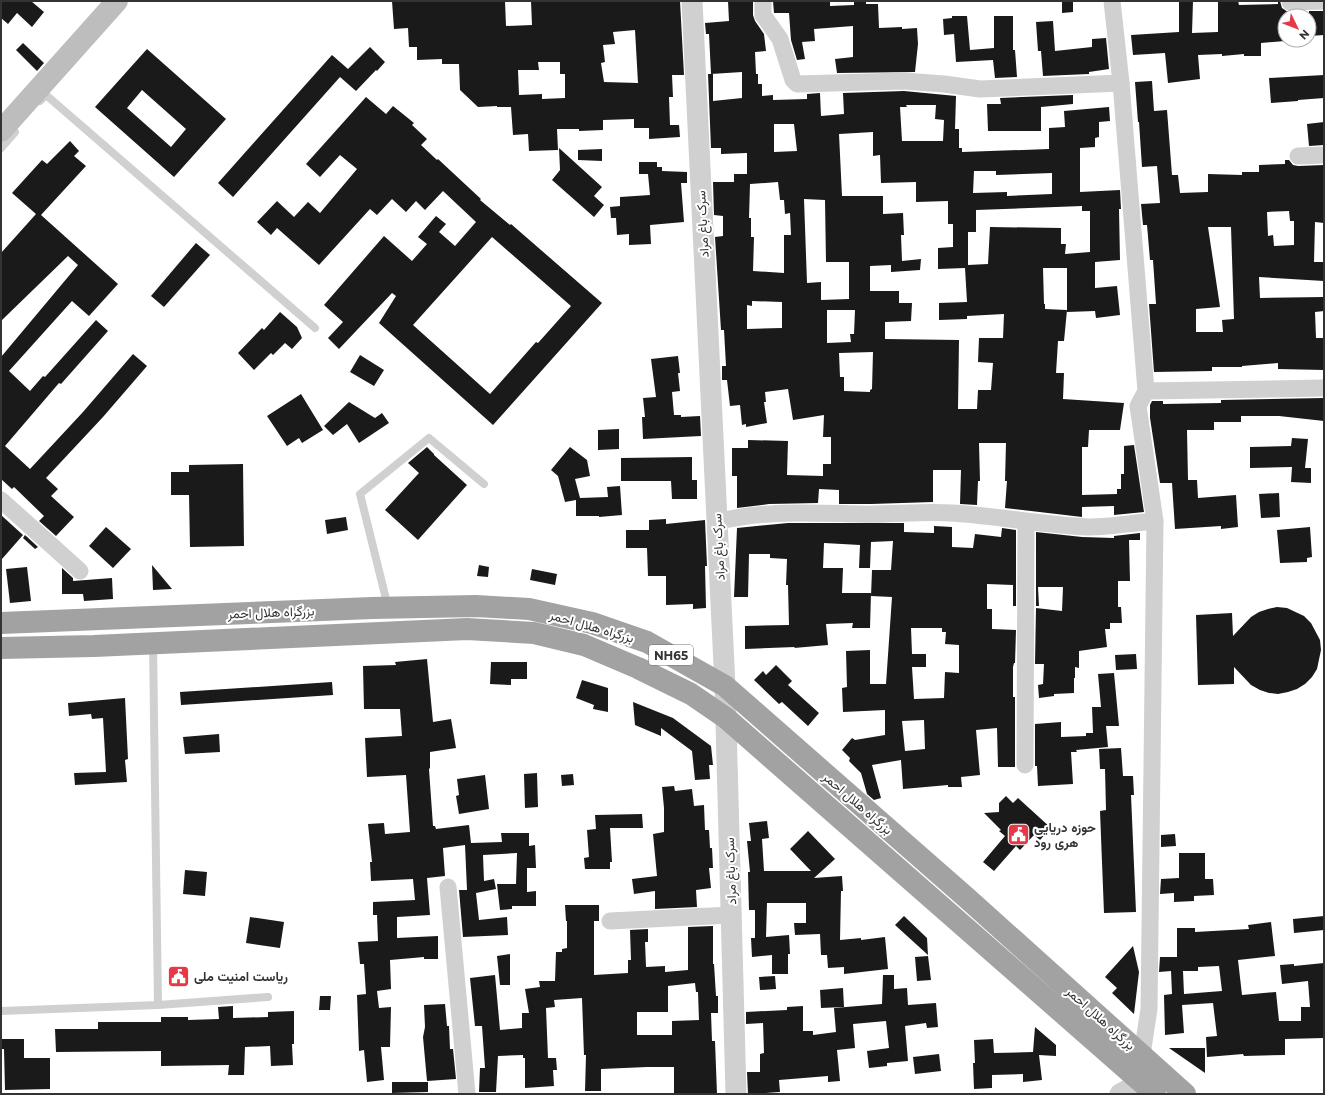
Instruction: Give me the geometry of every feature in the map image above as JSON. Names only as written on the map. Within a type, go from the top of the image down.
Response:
[{"type":"highway","name":"بزرگراه هلال احمر","points":[[1,623],[380,608],[476,606],[529,609],[592,623],[647,642],[725,686],[968,899],[1185,1094]]},
{"type":"highway","points":[[374,633],[380,608]]},
{"type":"highway","name":"بزرگراه هلال احمر","points":[[1,648],[467,629],[534,633],[584,645],[638,668],[691,694],[726,718],[952,918],[1148,1088]]},
{"type":"main road","points":[[11,128],[117,1]]},
{"type":"street","name":"سرک باغ مراد","points":[[692,1],[725,686],[736,1094]]},
{"type":"street","points":[[763,1],[763,15],[780,39],[793,80],[797,84],[904,81],[944,84],[980,89],[1121,83]]},
{"type":"street","points":[[1112,1],[1121,83],[1146,391],[1138,406],[1155,521],[1149,1009],[1142,1055]]},
{"type":"street","points":[[1290,2],[1323,1]]},
{"type":"street","points":[[1298,156],[1324,155]]},
{"type":"street","points":[[1146,391],[1324,388]]},
{"type":"street","points":[[1,500],[80,571]]},
{"type":"street","points":[[717,522],[737,516],[824,513],[866,515],[952,513],[1026,522],[1089,527],[1155,521]]},
{"type":"street","points":[[1025,765],[1026,522]]},
{"type":"street","points":[[448,887],[467,1094]]},
{"type":"street","points":[[610,921],[731,915]]},
{"type":"street","points":[[1120,1094],[1148,1088]]},
{"type":"lane","points":[[36,107],[46,95],[315,328]]},
{"type":"lane","points":[[1,148],[11,128]]},
{"type":"lane","points":[[380,608],[360,494],[428,438],[484,484]]},
{"type":"lane","points":[[152,643],[158,1005]]},
{"type":"lane","points":[[1,1011],[158,1005],[268,997]]},
{"type":"building","points":[[1,1],[31,1],[44,12],[32,27],[17,13],[8,24],[1,18]]},
{"type":"building","points":[[392,1],[505,1],[506,26],[532,25],[531,1],[680,1],[684,75],[672,75],[673,97],[669,97],[670,125],[679,125],[680,137],[649,139],[649,128],[634,128],[634,119],[603,120],[603,130],[579,131],[579,129],[557,129],[558,150],[529,151],[528,134],[513,135],[511,107],[478,107],[460,90],[459,64],[442,64],[442,59],[417,60],[417,47],[409,47],[408,28],[394,29]],"holes":[[[635,30],[638,83],[604,82],[601,63],[605,62],[603,45],[615,44],[613,32]],[[538,62],[560,62],[560,74],[565,74],[565,98],[542,99],[542,94],[519,95],[518,70],[539,70]]]},
{"type":"building","points":[[728,1],[753,1],[753,15],[755,21],[764,34],[766,51],[755,52],[756,74],[758,74],[758,84],[762,84],[762,96],[773,95],[773,100],[807,99],[807,94],[820,93],[821,116],[844,114],[843,93],[904,91],[956,96],[955,129],[959,129],[959,148],[962,148],[962,152],[1049,149],[1049,128],[1065,127],[1064,111],[1109,107],[1110,121],[1099,122],[1099,137],[1095,138],[1095,147],[1080,148],[1080,192],[1120,190],[1120,260],[1095,262],[1095,288],[1117,286],[1120,315],[1096,318],[1095,311],[1067,312],[1067,310],[1064,341],[1058,341],[1056,373],[1064,373],[1063,399],[1124,403],[1120,430],[1089,430],[1088,447],[1082,447],[1082,495],[1117,494],[1117,489],[1121,489],[1121,474],[1124,474],[1124,446],[1134,445],[1144,512],[1114,515],[1114,506],[1082,507],[1082,517],[1005,508],[1007,481],[1005,481],[1006,443],[979,443],[980,481],[978,481],[977,505],[960,504],[961,470],[933,470],[933,502],[839,504],[839,490],[819,489],[818,503],[769,504],[737,508],[737,476],[732,476],[732,448],[748,448],[748,440],[788,441],[787,475],[823,476],[823,464],[831,464],[831,437],[823,437],[824,415],[793,420],[788,389],[765,392],[766,402],[764,402],[767,423],[746,427],[746,424],[742,425],[740,405],[730,406],[727,380],[722,380],[722,366],[726,366],[724,330],[721,330],[715,237],[723,236],[723,216],[714,215],[713,182],[734,182],[734,174],[747,174],[747,153],[721,154],[721,148],[711,148],[708,74],[711,74],[709,34],[706,34],[705,23],[729,21]],"holes":[[[742,72],[742,98],[713,101],[713,74],[711,74]],[[906,105],[936,105],[935,119],[944,120],[943,141],[902,141],[900,107],[907,107]],[[774,124],[794,124],[797,151],[774,152]],[[873,132],[873,156],[880,155],[881,183],[916,182],[916,202],[948,201],[948,224],[953,224],[953,247],[938,248],[938,269],[965,268],[967,302],[939,303],[939,320],[967,319],[967,316],[1004,314],[1003,338],[979,338],[978,362],[993,363],[991,390],[978,390],[977,409],[958,409],[959,340],[885,339],[885,322],[911,321],[912,303],[899,303],[899,291],[870,291],[870,266],[891,265],[891,272],[920,270],[921,259],[902,261],[901,235],[904,235],[903,213],[883,214],[883,196],[842,196],[839,134]],[[974,171],[996,171],[996,175],[1052,173],[1052,194],[1007,196],[1007,192],[973,193]],[[778,182],[780,200],[784,200],[785,214],[790,213],[791,235],[784,235],[784,273],[753,271],[754,237],[751,237],[751,218],[749,218],[750,184]],[[804,199],[825,200],[826,262],[849,262],[849,299],[821,300],[821,282],[807,283]],[[1082,206],[1082,211],[1090,211],[1090,252],[1065,254],[1066,244],[1061,244],[1061,228],[990,227],[988,264],[968,265],[968,232],[976,232],[976,210]],[[1043,268],[1067,268],[1067,310],[1045,309]],[[752,301],[782,302],[782,328],[747,329],[747,305],[752,306]],[[827,310],[855,310],[854,334],[850,334],[851,342],[827,343]],[[873,352],[872,389],[870,392],[844,391],[844,377],[840,377],[839,353]]]},
{"type":"building","points":[[773,1],[830,1],[830,6],[854,5],[854,1],[866,1],[866,4],[878,4],[879,28],[917,28],[918,44],[915,72],[837,73],[835,59],[853,57],[853,26],[814,29],[815,41],[802,42],[805,59],[797,60],[791,40],[789,13],[774,13]]},
{"type":"building","points":[[1062,1],[1073,1],[1073,12],[1062,13]]},
{"type":"building","points":[[1179,1],[1193,1],[1192,33],[1218,32],[1218,1],[1238,1],[1239,5],[1278,4],[1278,1],[1280,1],[1282,8],[1277,8],[1277,42],[1261,43],[1261,56],[1244,56],[1244,54],[1222,56],[1222,54],[1198,55],[1200,79],[1168,83],[1165,53],[1133,55],[1131,35],[1179,32]]},
{"type":"building","points":[[1317,11],[1324,11],[1324,35],[1317,35]]},
{"type":"building","points":[[952,16],[967,16],[970,50],[994,48],[994,16],[1013,16],[1013,50],[1015,50],[1017,77],[995,78],[993,60],[956,62],[954,34],[944,35],[943,19],[952,18]]},
{"type":"building","points":[[1053,21],[1055,51],[1092,47],[1092,39],[1106,38],[1109,69],[1089,72],[1089,74],[1043,76],[1041,51],[1038,51],[1036,22]]},
{"type":"building","points":[[23,43],[44,63],[37,71],[16,50]]},
{"type":"building","points":[[370,47],[385,62],[356,91],[340,77],[233,197],[218,183],[332,55],[348,69]]},
{"type":"building","points":[[147,49],[226,119],[174,177],[95,107]],"holes":[[[142,90],[186,129],[171,147],[127,108]]]},
{"type":"building","points":[[1324,75],[1324,98],[1271,103],[1269,78]]},
{"type":"building","points":[[1152,81],[1154,111],[1167,110],[1172,175],[1178,175],[1180,193],[1208,192],[1208,174],[1242,175],[1242,172],[1259,172],[1259,165],[1285,164],[1285,160],[1289,160],[1293,165],[1298,166],[1324,165],[1324,223],[1315,222],[1314,262],[1324,262],[1324,281],[1259,277],[1260,298],[1324,297],[1324,311],[1315,312],[1316,338],[1324,338],[1324,370],[1278,369],[1278,363],[1242,367],[1212,367],[1212,371],[1154,372],[1149,304],[1156,304],[1153,260],[1150,260],[1147,225],[1143,225],[1141,204],[1160,203],[1157,166],[1142,167],[1135,82]],"holes":[[[1289,211],[1290,221],[1294,221],[1294,245],[1274,246],[1273,235],[1268,236],[1267,212]],[[1208,227],[1231,227],[1234,319],[1222,320],[1223,332],[1196,332],[1196,309],[1220,307]]]},
{"type":"building","points":[[1073,95],[1073,104],[1041,107],[1041,131],[988,131],[987,104],[1001,104],[1000,98]]},
{"type":"building","points":[[366,97],[386,114],[393,106],[414,123],[412,125],[427,139],[421,145],[481,199],[480,200],[510,225],[511,224],[602,303],[493,425],[379,323],[396,296],[392,293],[339,349],[328,338],[343,322],[324,305],[384,236],[412,261],[427,244],[418,237],[436,216],[446,224],[439,232],[455,246],[476,222],[443,191],[425,210],[416,201],[406,212],[392,199],[377,215],[370,209],[319,265],[277,228],[271,235],[257,222],[277,201],[294,217],[308,202],[320,213],[357,169],[340,155],[320,177],[306,164]],"holes":[[[492,237],[571,306],[538,343],[536,342],[490,394],[413,325]]]},
{"type":"building","points":[[1324,122],[1324,145],[1309,146],[1307,124]]},
{"type":"building","points":[[70,141],[79,151],[74,156],[86,166],[41,215],[118,284],[89,316],[72,301],[9,371],[30,391],[43,376],[45,377],[96,320],[108,331],[61,384],[59,383],[5,446],[30,469],[83,412],[133,354],[147,366],[103,417],[46,478],[58,489],[51,496],[74,517],[56,536],[39,521],[44,516],[14,487],[12,489],[1,479],[1,357],[78,265],[68,256],[1,321],[1,253],[36,214],[12,193],[42,160],[47,164]]},
{"type":"building","points":[[559,148],[602,187],[594,196],[604,205],[594,217],[552,180],[560,170]]},
{"type":"building","points":[[602,149],[602,161],[578,160],[578,150]]},
{"type":"building","points":[[639,162],[657,162],[657,167],[662,167],[662,171],[687,172],[687,183],[681,183],[684,222],[650,225],[651,244],[629,245],[629,234],[617,235],[616,218],[611,218],[610,207],[620,206],[620,197],[650,195],[648,174],[639,174]]},
{"type":"building","points":[[196,243],[210,255],[164,307],[151,296]]},
{"type":"building","points":[[280,312],[297,327],[302,338],[292,349],[285,343],[273,355],[271,353],[254,370],[238,353],[262,328],[264,330]]},
{"type":"building","points":[[360,355],[384,370],[374,386],[350,372]]},
{"type":"building","points":[[678,356],[680,391],[672,392],[674,415],[681,415],[681,417],[700,416],[701,436],[643,439],[642,417],[645,417],[643,398],[656,397],[651,359]]},
{"type":"building","points":[[301,394],[323,430],[302,443],[299,438],[287,446],[267,416]]},
{"type":"building","points":[[1324,398],[1324,421],[1279,416],[1241,416],[1241,422],[1214,422],[1214,430],[1187,430],[1188,480],[1197,480],[1198,498],[1236,495],[1238,527],[1221,529],[1221,526],[1175,529],[1172,483],[1160,483],[1150,418],[1150,405],[1152,401],[1163,401],[1163,404],[1221,403],[1221,400]]},
{"type":"building","points":[[349,402],[375,418],[382,413],[389,423],[359,443],[347,424],[333,435],[324,426]]},
{"type":"building","points":[[619,429],[619,449],[598,450],[598,430]]},
{"type":"building","points":[[1292,438],[1308,439],[1305,468],[1311,468],[1311,483],[1291,482],[1292,467],[1250,468],[1250,447],[1291,446]]},
{"type":"building","points":[[427,447],[467,485],[418,540],[385,510],[419,473],[408,463]]},
{"type":"building","points":[[570,447],[587,460],[590,476],[575,479],[580,498],[608,497],[607,487],[620,486],[622,515],[599,517],[576,516],[576,500],[565,502],[558,476],[551,470]]},
{"type":"building","points":[[692,457],[692,480],[697,480],[697,499],[672,499],[671,481],[621,481],[621,458]]},
{"type":"building","points":[[243,464],[244,546],[190,547],[189,495],[171,495],[171,472],[189,472],[189,465]]},
{"type":"building","points":[[1279,493],[1280,517],[1261,518],[1259,494]]},
{"type":"building","points":[[1,515],[23,535],[2,559],[1,546]]},
{"type":"building","points":[[346,517],[348,530],[327,534],[325,520]]},
{"type":"building","points":[[666,519],[666,524],[705,520],[707,566],[705,566],[706,608],[693,609],[693,604],[666,605],[666,576],[648,576],[647,548],[626,548],[626,530],[649,530],[649,520]]},
{"type":"building","points":[[788,523],[904,523],[904,532],[934,533],[934,526],[952,527],[952,547],[973,548],[975,534],[1001,537],[1002,528],[1016,530],[1016,606],[1013,606],[1013,585],[987,584],[987,609],[992,609],[992,629],[1016,630],[1015,663],[1013,667],[1013,697],[1015,697],[1015,767],[998,767],[997,728],[976,730],[980,775],[961,777],[962,787],[948,787],[948,785],[903,789],[901,760],[872,765],[881,798],[874,800],[867,794],[861,773],[849,761],[850,758],[842,750],[852,738],[855,740],[885,735],[885,710],[843,712],[842,688],[847,687],[846,651],[870,650],[870,684],[886,684],[892,597],[871,596],[872,570],[891,570],[893,541],[871,542],[870,568],[859,568],[860,545],[824,543],[823,568],[843,568],[842,593],[871,593],[870,628],[852,628],[853,623],[826,624],[828,645],[794,648],[795,647],[745,649],[745,626],[789,625],[788,585],[786,585],[787,559],[770,558],[770,554],[749,554],[748,597],[734,597],[737,528]],"holes":[[[911,628],[942,628],[942,632],[946,632],[945,644],[959,645],[959,673],[945,672],[944,698],[914,699],[912,667],[926,667],[926,654],[912,654]],[[924,720],[925,749],[905,751],[902,721]]]},
{"type":"building","points":[[106,527],[131,549],[113,568],[89,546]]},
{"type":"building","points":[[1310,527],[1312,557],[1307,558],[1307,562],[1280,563],[1277,530]]},
{"type":"building","points":[[1036,532],[1082,537],[1114,538],[1114,536],[1140,533],[1140,540],[1129,540],[1130,581],[1118,581],[1118,607],[1121,607],[1122,623],[1110,623],[1110,629],[1105,629],[1107,647],[1079,651],[1079,668],[1075,667],[1074,693],[1054,694],[1054,696],[1039,698],[1038,685],[1043,684],[1044,664],[1035,664],[1036,608],[1062,611],[1063,587],[1038,587],[1039,606],[1036,606]]},
{"type":"building","points":[[25,535],[38,547],[35,549],[23,538]]},
{"type":"building","points":[[152,565],[172,589],[153,590]]},
{"type":"building","points":[[479,565],[489,567],[488,577],[477,576]]},
{"type":"building","points":[[27,567],[31,601],[10,603],[6,569]]},
{"type":"building","points":[[62,568],[73,578],[73,581],[112,578],[113,599],[84,601],[83,594],[62,594]]},
{"type":"building","points":[[532,569],[557,574],[555,585],[530,580]]},
{"type":"building","points":[[1277,607],[1287,608],[1304,616],[1311,623],[1320,640],[1321,650],[1317,669],[1305,684],[1288,692],[1278,694],[1269,693],[1251,685],[1234,667],[1234,684],[1198,685],[1196,615],[1232,613],[1233,636],[1251,617],[1259,612]]},
{"type":"building","points":[[1136,654],[1137,669],[1116,670],[1115,655]]},
{"type":"building","points":[[427,659],[433,722],[451,719],[456,748],[430,752],[429,769],[433,826],[435,826],[436,829],[469,825],[471,843],[502,842],[501,833],[529,833],[529,846],[535,845],[536,868],[527,868],[527,892],[536,891],[536,906],[512,906],[512,909],[500,910],[497,884],[516,884],[517,853],[483,855],[484,881],[494,879],[496,889],[476,893],[479,920],[507,917],[508,935],[463,937],[459,890],[467,890],[465,845],[443,848],[445,876],[427,878],[430,915],[397,917],[397,938],[438,936],[438,959],[424,959],[424,957],[390,960],[391,989],[377,991],[379,1008],[391,1007],[390,1047],[381,1047],[384,1080],[367,1082],[364,1050],[359,1051],[357,995],[366,994],[364,964],[360,964],[358,942],[378,941],[377,915],[373,915],[373,902],[415,900],[413,879],[371,881],[370,862],[372,862],[368,824],[384,823],[385,834],[410,832],[406,775],[367,777],[365,738],[402,736],[400,709],[364,709],[363,666],[396,665],[395,662]]},
{"type":"building","points":[[491,662],[527,662],[527,679],[511,679],[511,685],[490,684]]},
{"type":"building","points":[[776,665],[792,681],[788,685],[819,713],[808,726],[782,702],[779,704],[754,680],[763,671],[766,675]]},
{"type":"building","points":[[1114,673],[1119,726],[1106,726],[1108,747],[1076,750],[1077,752],[1071,752],[1073,784],[1038,786],[1037,766],[1035,766],[1035,724],[1061,722],[1061,737],[1086,736],[1086,733],[1093,733],[1092,707],[1101,707],[1098,674]]},
{"type":"building","points":[[582,680],[608,688],[608,712],[593,709],[594,705],[576,698]]},
{"type":"building","points":[[332,682],[333,695],[181,705],[180,692]]},
{"type":"building","points":[[125,698],[128,759],[125,760],[127,782],[75,785],[74,773],[106,772],[103,718],[92,719],[91,714],[69,716],[68,703]]},
{"type":"building","points":[[633,702],[673,718],[711,746],[713,765],[709,765],[710,779],[695,780],[692,751],[661,728],[661,736],[635,725]]},
{"type":"building","points":[[219,734],[220,752],[185,754],[183,737]]},
{"type":"building","points":[[1121,748],[1123,776],[1133,776],[1134,795],[1131,795],[1136,912],[1104,913],[1100,811],[1106,810],[1105,769],[1100,769],[1099,749]]},
{"type":"building","points":[[537,773],[538,807],[525,808],[524,774]]},
{"type":"building","points":[[573,774],[574,785],[562,786],[561,775]]},
{"type":"building","points":[[485,775],[489,809],[459,814],[456,796],[459,795],[457,779]]},
{"type":"building","points":[[674,786],[675,791],[692,789],[694,806],[704,805],[705,830],[709,830],[710,848],[712,848],[713,868],[709,868],[711,888],[696,890],[697,907],[655,909],[655,891],[634,894],[632,879],[657,876],[653,834],[664,832],[662,787]]},
{"type":"building","points":[[1006,796],[1013,803],[1018,798],[1051,828],[1040,840],[1034,835],[1020,850],[1016,846],[994,871],[983,862],[1005,836],[984,813],[999,812],[999,803]]},
{"type":"building","points":[[642,814],[643,828],[610,828],[612,862],[610,862],[610,869],[585,869],[584,858],[589,857],[587,830],[596,829],[595,815]]},
{"type":"building","points":[[767,821],[769,838],[762,839],[764,871],[811,871],[790,849],[808,831],[835,859],[814,878],[842,876],[843,891],[841,891],[840,940],[861,938],[861,940],[885,937],[888,969],[844,974],[844,967],[828,968],[827,955],[821,955],[820,934],[795,935],[794,923],[806,923],[806,903],[767,903],[766,937],[789,935],[790,954],[788,954],[788,974],[772,974],[772,955],[752,957],[751,938],[755,938],[755,910],[749,910],[748,872],[750,872],[747,841],[751,841],[749,823]]},
{"type":"building","points":[[1175,834],[1176,846],[1161,847],[1161,835]]},
{"type":"building","points":[[1179,853],[1205,853],[1205,879],[1213,879],[1214,895],[1194,896],[1194,901],[1174,902],[1174,893],[1160,894],[1161,879],[1179,878]]},
{"type":"building","points":[[185,870],[207,872],[205,896],[183,894]]},
{"type":"building","points":[[565,905],[599,905],[599,921],[594,921],[594,975],[628,973],[628,960],[631,960],[630,930],[648,929],[648,942],[645,942],[646,967],[665,966],[665,972],[688,970],[688,927],[713,926],[713,964],[716,996],[718,996],[718,1013],[711,1013],[712,1041],[715,1041],[717,1094],[674,1094],[674,1067],[601,1069],[601,1091],[585,1091],[586,1055],[584,1055],[582,998],[554,1000],[555,1007],[546,1008],[548,1058],[556,1058],[557,1070],[553,1070],[554,1086],[525,1088],[525,1058],[523,1058],[523,1055],[498,1056],[496,1092],[479,1092],[480,1068],[485,1068],[482,1026],[475,1026],[470,978],[495,975],[500,1030],[522,1028],[522,1013],[529,1013],[525,989],[540,987],[539,981],[555,981],[556,952],[562,952],[562,949],[567,948]],"holes":[[[695,983],[696,992],[698,992],[699,1020],[672,1021],[672,1035],[637,1035],[637,1012],[668,1012],[668,986]]]},
{"type":"building","points":[[904,916],[927,938],[928,955],[895,925]]},
{"type":"building","points":[[1324,916],[1324,930],[1294,933],[1293,919]]},
{"type":"building","points":[[250,917],[284,922],[280,948],[246,943]]},
{"type":"building","points":[[1271,922],[1275,956],[1238,960],[1242,995],[1276,992],[1279,1021],[1301,1021],[1301,1007],[1310,1007],[1308,981],[1282,984],[1280,965],[1294,964],[1294,966],[1324,963],[1324,1038],[1285,1039],[1285,1055],[1244,1056],[1243,1054],[1207,1057],[1206,1037],[1217,1036],[1213,1003],[1182,1005],[1184,1033],[1165,1035],[1164,995],[1172,994],[1171,971],[1159,972],[1160,957],[1177,957],[1177,928],[1195,928],[1195,932],[1249,929],[1248,925]],"holes":[[[1219,966],[1222,991],[1184,994],[1183,971],[1198,971],[1198,967]]]},
{"type":"building","points":[[1133,946],[1139,972],[1134,1014],[1112,993],[1117,988],[1105,977]]},
{"type":"building","points":[[510,954],[510,985],[500,985],[497,956]]},
{"type":"building","points":[[928,956],[931,980],[917,981],[915,957]]},
{"type":"building","points":[[883,975],[894,975],[894,989],[907,988],[908,1005],[936,1003],[938,1027],[927,1028],[926,1023],[905,1026],[908,1061],[887,1063],[887,1066],[869,1068],[867,1051],[889,1048],[886,1021],[853,1024],[855,1048],[837,1050],[840,1081],[828,1082],[828,1076],[779,1080],[780,1092],[748,1094],[747,1072],[760,1072],[760,1054],[764,1053],[763,1023],[746,1024],[746,1012],[787,1010],[787,1007],[803,1006],[803,1031],[813,1031],[813,1035],[836,1032],[834,1008],[882,1004]]},
{"type":"building","points":[[775,976],[776,989],[760,990],[759,977]]},
{"type":"building","points":[[843,988],[844,1007],[821,1008],[820,990]]},
{"type":"building","points":[[320,996],[331,996],[330,1010],[319,1010]]},
{"type":"building","points":[[445,1004],[447,1026],[449,1026],[450,1049],[453,1049],[456,1079],[427,1081],[423,1037],[425,1027],[424,1005]]},
{"type":"building","points":[[233,1006],[233,1018],[268,1017],[268,1012],[294,1011],[294,1044],[292,1044],[293,1065],[271,1066],[270,1046],[245,1047],[244,1075],[228,1075],[229,1065],[161,1066],[161,1051],[56,1052],[55,1029],[98,1029],[98,1022],[161,1022],[161,1017],[188,1017],[188,1020],[219,1019],[218,1007]]},
{"type":"building","points":[[1035,1027],[1056,1045],[1056,1056],[1039,1055],[1042,1080],[1023,1082],[1023,1074],[992,1075],[992,1088],[974,1089],[974,1040],[993,1039],[994,1053],[1033,1052]]},
{"type":"building","points":[[1,1039],[24,1039],[24,1058],[50,1058],[50,1089],[5,1090],[4,1049],[1,1049]]},
{"type":"building","points":[[1169,1048],[1205,1048],[1205,1073]]},
{"type":"building","points":[[939,1054],[941,1071],[915,1074],[913,1057]]},
{"type":"building","points":[[392,1082],[428,1082],[428,1092],[392,1093]]},
{"type":"place","name":"حوزه دریایی هری رود","points":[[1018,834]]},
{"type":"place","name":"ریاست امنیت ملی","points":[[178,976]]}]
